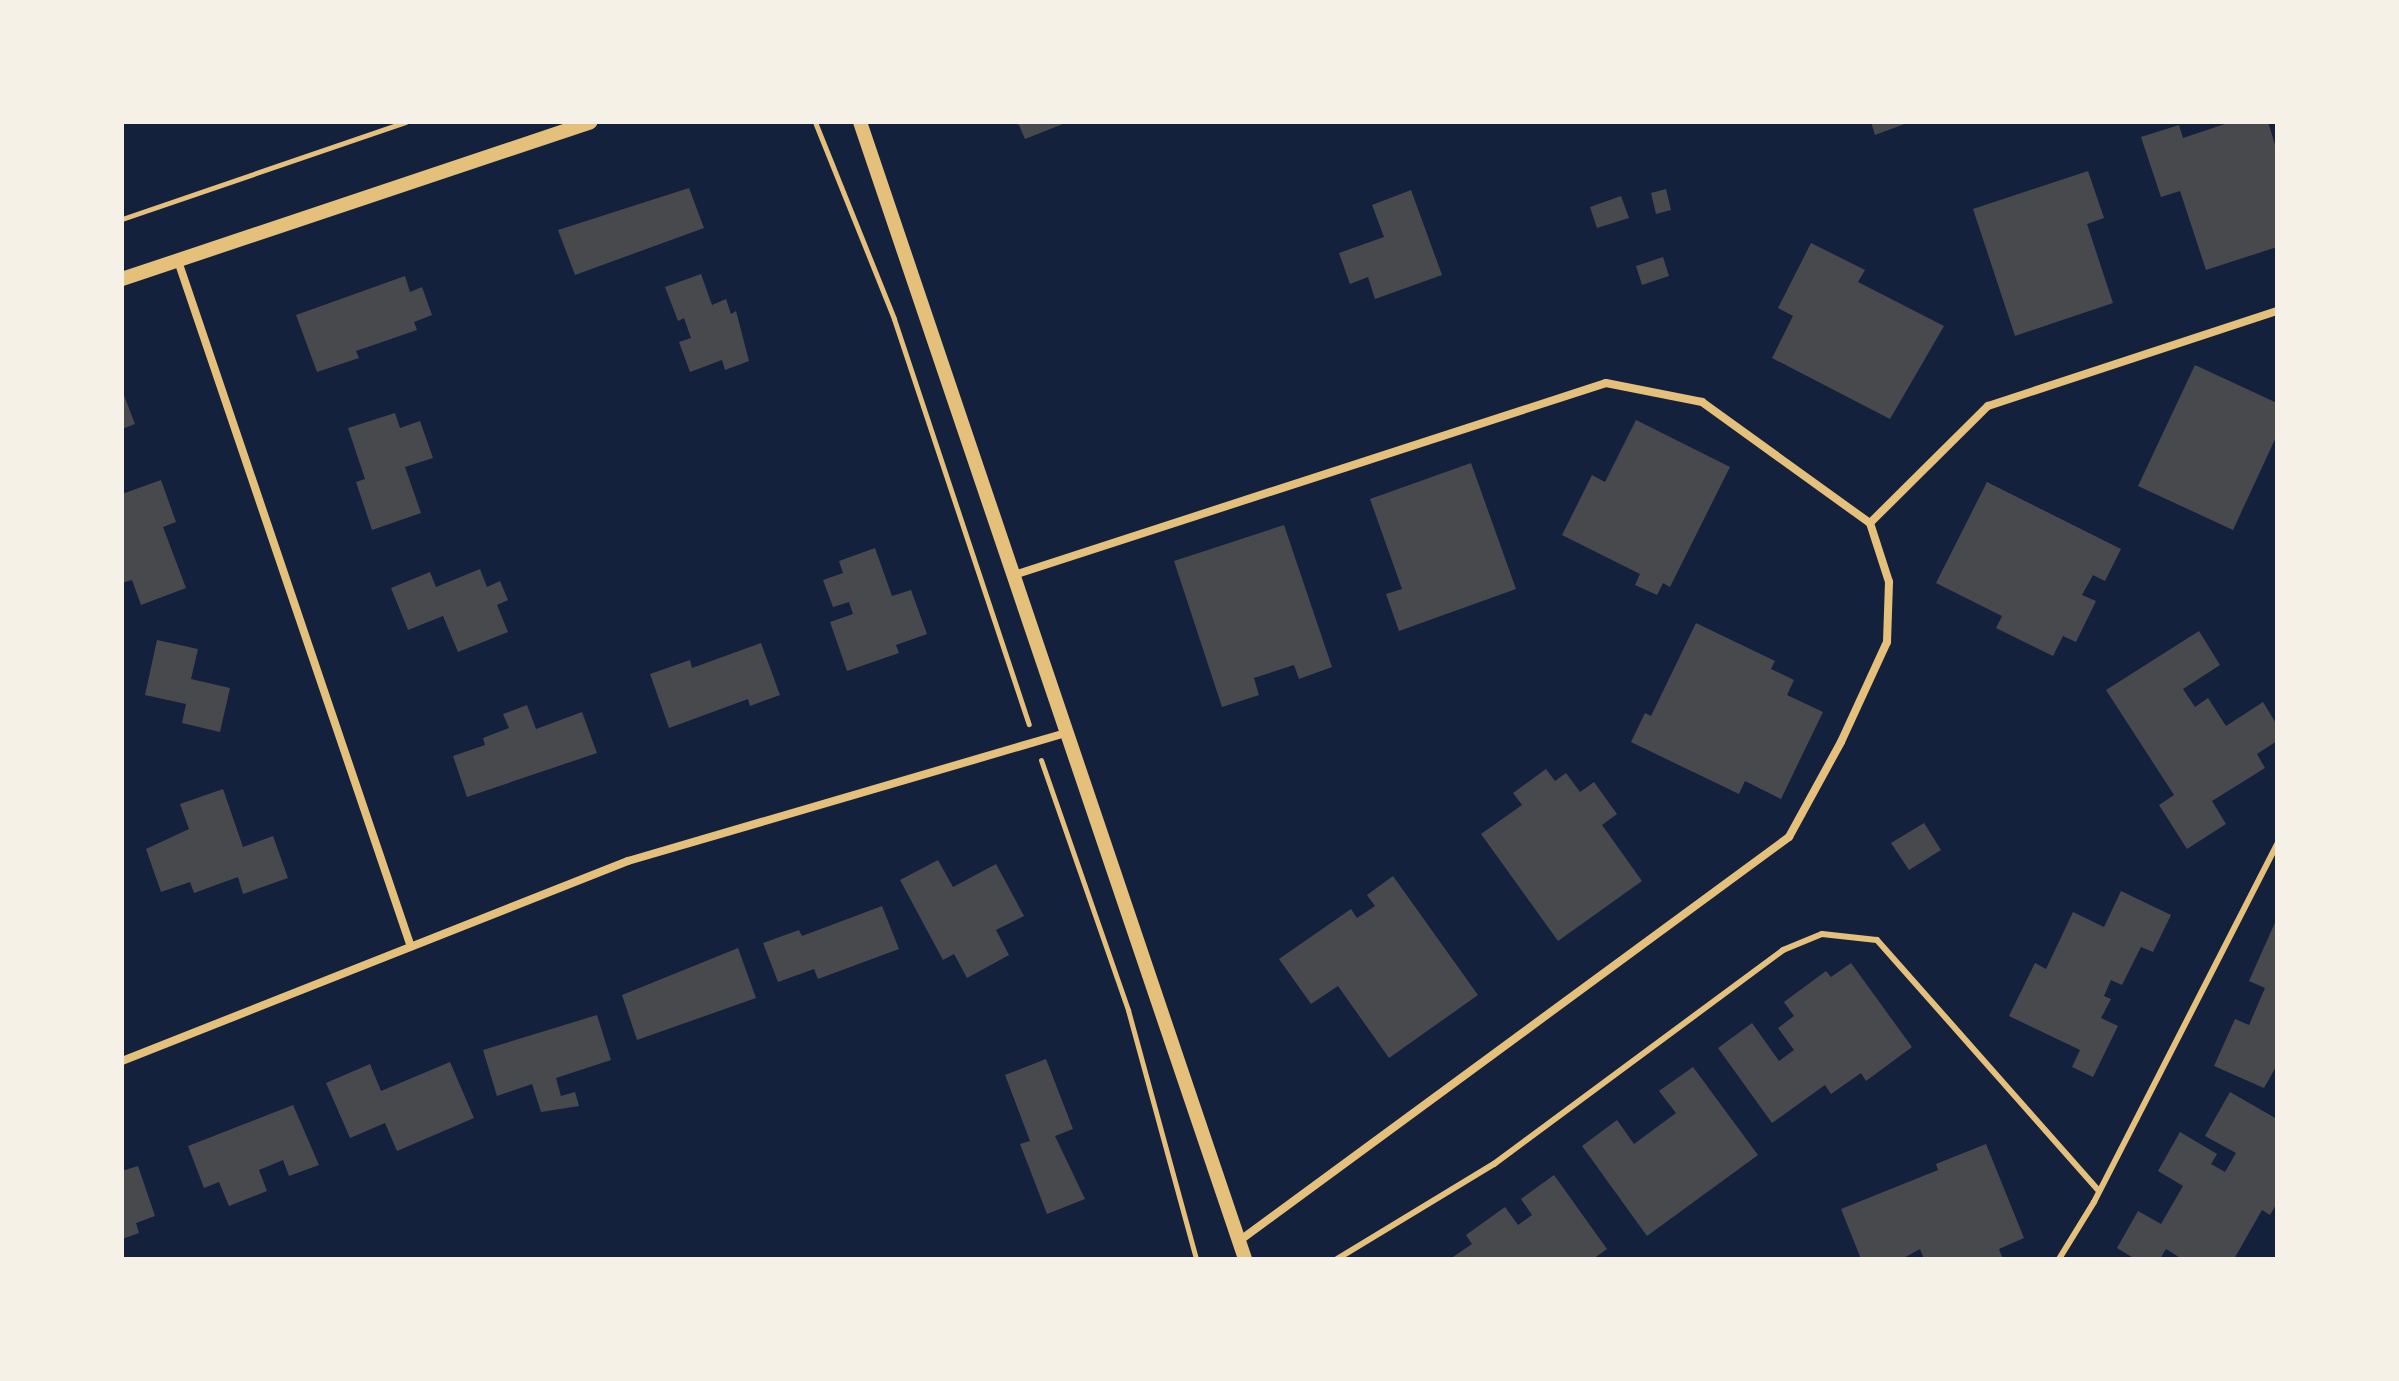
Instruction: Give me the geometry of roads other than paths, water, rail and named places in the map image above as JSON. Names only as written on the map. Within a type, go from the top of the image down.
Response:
[{"type":"street","points":[[122,279],[590,122]]},
{"type":"street","points":[[860,122],[1245,1259]]},
{"type":"street","points":[[178,261],[411,947]]},
{"type":"street","points":[[1870,523],[1988,406],[2277,311]]},
{"type":"street","points":[[1014,575],[1606,383],[1702,402],[1870,523],[1889,582],[1887,642],[1841,742],[1789,837],[1238,1242]]},
{"type":"street","points":[[122,1061],[628,861],[1066,733]]},
{"type":"lane","points":[[2059,1259],[2099,1191],[2277,844]]},
{"type":"lane","points":[[1337,1259],[1494,1164],[1783,950],[1822,934],[1877,940],[2099,1191]]}]
